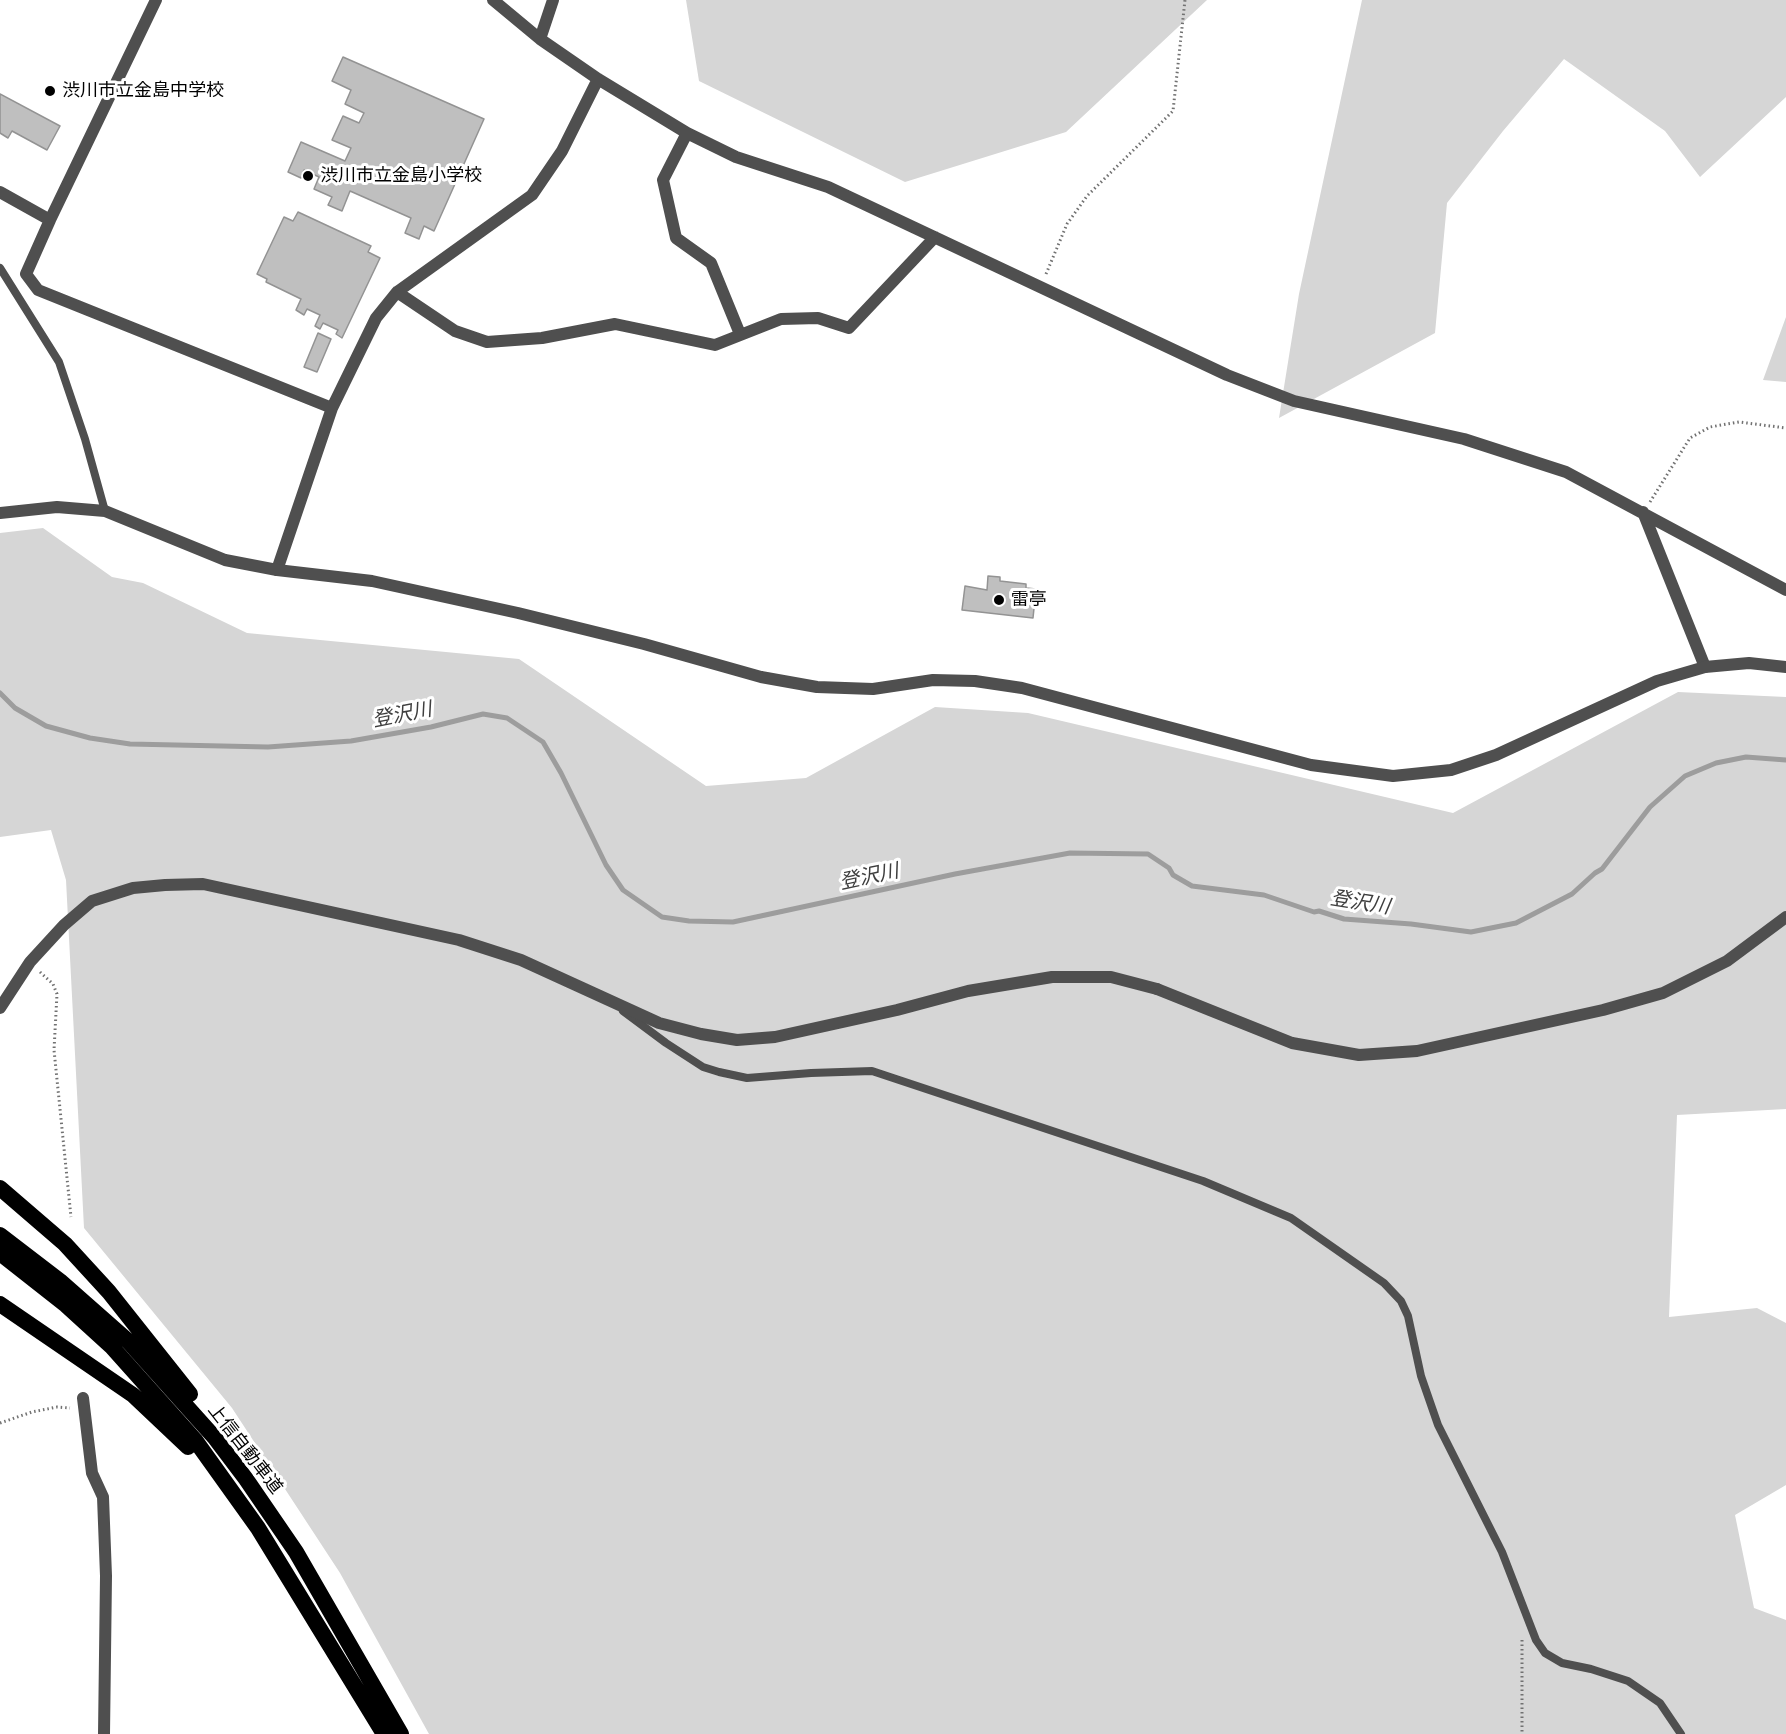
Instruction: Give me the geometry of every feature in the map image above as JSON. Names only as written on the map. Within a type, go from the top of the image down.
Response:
[{"type":"highway","points":[[0,1188],[65,1244],[109,1292],[218,1431],[246,1479]]},
{"type":"highway","name":"上信自動車道","points":[[0,1235],[60,1281],[128,1341],[215,1438],[296,1552],[401,1734]]},
{"type":"highway","name":"上信自動車道","points":[[0,1254],[66,1305],[111,1346],[195,1440],[243,1508],[384,1734]]},
{"type":"highway","points":[[0,1304],[133,1395],[183,1441],[243,1508]]},
{"type":"street","points":[[156,0],[26,274],[38,290],[332,408]]},
{"type":"street","points":[[493,0],[540,39],[598,79],[687,134],[736,157],[828,187],[1227,375],[1294,401],[1464,439],[1566,472],[1786,590]]},
{"type":"street","points":[[540,39],[554,0]]},
{"type":"street","points":[[277,570],[332,408],[376,318],[397,292],[532,195],[562,152],[598,79]]},
{"type":"street","points":[[687,134],[663,180],[676,238],[711,263],[740,334]]},
{"type":"street","points":[[0,192],[50,220]]},
{"type":"street","points":[[397,292],[455,331],[487,342],[542,338],[615,324],[715,345],[781,319],[818,318],[849,328],[935,237]]},
{"type":"street","points":[[0,513],[57,507],[105,512],[225,560],[277,570],[372,581],[644,644],[761,677],[816,687],[873,688],[933,680],[975,681],[1022,688],[1311,765],[1393,776],[1451,770],[1496,755],[1657,681],[1705,667],[1749,663],[1786,667]]},
{"type":"street","points":[[1643,512],[1705,667]]},
{"type":"street","points":[[0,1008],[30,962],[64,925],[92,901],[133,888],[203,884],[459,940],[521,960],[659,1023],[701,1034],[737,1040],[775,1036],[897,1010],[968,991],[1052,977],[1111,976],[1157,989],[1292,1043],[1359,1055],[1417,1051],[1604,1010],[1663,993],[1727,961],[1786,917]]},
{"type":"street","points":[[83,1403],[92,1473],[104,1497],[106,1576],[104,1734]]},
{"type":"lane","points":[[0,268],[59,362],[85,439],[105,512]]},
{"type":"lane","points":[[609,1000],[666,1043],[703,1067],[747,1078],[872,1071],[1203,1180],[1291,1218],[1384,1283],[1401,1301],[1408,1316],[1421,1376],[1438,1425],[1502,1552],[1536,1640],[1545,1653],[1562,1663],[1591,1669],[1628,1681],[1660,1703],[1681,1734]]},
{"type":"path","points":[[1040,287],[1066,224],[1087,196],[1173,111],[1185,0]]},
{"type":"path","points":[[1643,512],[1690,438],[1710,427],[1739,422],[1786,428]]},
{"type":"path","points":[[30,962],[53,984],[57,994],[54,1050],[71,1217]]},
{"type":"path","points":[[0,1423],[32,1412],[83,1403]]},
{"type":"path","points":[[1522,1637],[1522,1734]]},
{"type":"shaded area","points":[[686,0],[1207,0],[1066,132],[905,182],[699,81]]},
{"type":"shaded area","points":[[1362,0],[1786,0],[1786,97],[1700,177],[1665,131],[1564,59],[1503,131],[1447,203],[1435,333],[1279,418],[1299,294]]},
{"type":"shaded area","points":[[1786,317],[1786,382],[1763,380]]},
{"type":"shaded area","points":[[43,528],[112,577],[143,583],[247,633],[519,659],[706,786],[806,778],[935,707],[1028,713],[1453,813],[1678,692],[1786,697],[1786,1109],[1677,1115],[1669,1317],[1757,1308],[1786,1323],[1786,1485],[1735,1515],[1754,1608],[1786,1620],[1786,1734],[429,1734],[340,1573],[232,1408],[84,1228],[66,880],[51,830],[0,837],[0,533]]},
{"type":"building","points":[[343,57],[484,119],[434,231],[424,226],[419,239],[405,233],[411,218],[350,191],[342,211],[328,205],[332,197],[314,189],[319,177],[304,170],[301,178],[288,172],[301,142],[345,161],[351,148],[332,140],[343,116],[359,123],[364,113],[345,104],[351,90],[332,81]]},
{"type":"building","points":[[0,94],[60,126],[47,150],[12,131],[8,138],[0,133]]},
{"type":"building","points":[[298,212],[371,246],[368,252],[380,258],[342,338],[336,334],[338,330],[323,323],[320,329],[315,326],[320,315],[307,309],[304,315],[296,310],[301,299],[266,282],[267,279],[257,274],[284,217],[293,221]]},
{"type":"building","points":[[318,333],[331,339],[317,372],[304,367]]},
{"type":"building","name":"雷亭","points":[[988,576],[1000,577],[1000,581],[1026,584],[1026,588],[1036,589],[1033,618],[962,610],[965,586],[987,590]]},
{"type":"waterway","name":"登沢川","points":[[0,693],[15,708],[46,726],[90,738],[130,744],[268,747],[351,741],[431,727],[483,714],[507,718],[543,742],[561,773],[606,865],[623,890],[662,917],[689,921],[733,922],[955,874],[1070,853],[1148,854],[1169,868],[1173,875],[1192,886],[1264,895],[1314,912],[1319,911],[1344,919],[1411,924],[1471,932],[1516,923],[1572,894],[1602,869],[1650,807],[1685,776],[1716,763],[1746,757],[1786,760]]},
{"type":"place","name":"渋川市立金島中学校","points":[[50,91]]},
{"type":"place","name":"渋川市立金島小学校","points":[[308,176]]},
{"type":"place","name":"雷亭","points":[[999,600]]}]
